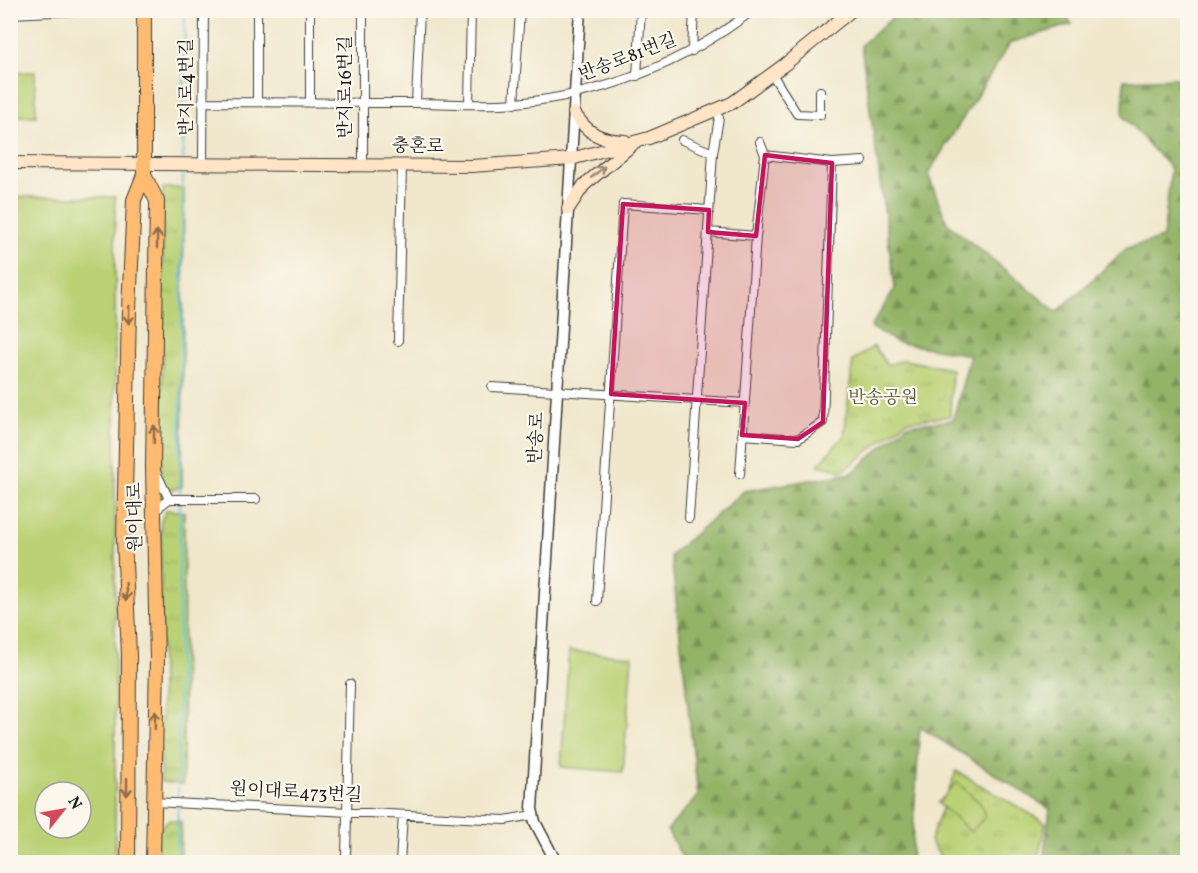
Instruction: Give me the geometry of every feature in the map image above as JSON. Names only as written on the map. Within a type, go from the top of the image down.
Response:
[{"type":"main road","name":"원이대로","points":[[128,862],[129,656],[124,539],[134,200],[144,169],[144,10]]},
{"type":"main road","name":"충혼로","points":[[144,169],[174,164],[472,166],[571,159],[649,138],[732,103],[852,10]]},
{"type":"main road","name":"충혼로","points":[[574,112],[581,123],[603,139],[635,142]]},
{"type":"main road","name":"충혼로","points":[[568,209],[584,185],[635,142]]},
{"type":"main road","points":[[10,163],[144,169]]},
{"type":"main road","name":"원이대로","points":[[144,169],[157,201],[153,466],[157,659],[153,862]]},
{"type":"street","points":[[10,14],[96,10]]},
{"type":"street","name":"반지로4번길","points":[[201,164],[204,10]]},
{"type":"street","points":[[256,102],[257,10]]},
{"type":"street","points":[[310,10],[310,103]]},
{"type":"street","name":"반지로16번길","points":[[363,10],[363,164]]},
{"type":"street","points":[[416,103],[420,10]]},
{"type":"street","points":[[469,104],[471,10]]},
{"type":"street","points":[[514,104],[520,10]]},
{"type":"street","name":"반송로","points":[[556,862],[533,815],[556,390],[580,10]]},
{"type":"street","points":[[637,76],[641,10]]},
{"type":"street","points":[[692,51],[694,10]]},
{"type":"street","name":"반송로81번길","points":[[202,102],[514,104],[575,96],[666,65],[724,33],[753,10]]},
{"type":"street","points":[[772,74],[797,114],[820,115],[820,91]]},
{"type":"street","points":[[688,518],[713,153],[719,118]]},
{"type":"street","points":[[682,140],[713,153]]},
{"type":"street","points":[[740,474],[756,236],[765,155],[760,142]]},
{"type":"street","points":[[765,155],[832,163],[863,161]]},
{"type":"street","points":[[742,435],[798,439],[823,422],[832,163]]},
{"type":"street","points":[[398,341],[402,165]]},
{"type":"street","points":[[597,602],[623,204],[709,210]]},
{"type":"street","points":[[708,232],[756,236]]},
{"type":"street","points":[[492,387],[745,403]]},
{"type":"street","points":[[153,466],[169,499]]},
{"type":"street","points":[[154,516],[160,506],[169,499],[256,499]]},
{"type":"street","points":[[346,857],[350,684]]},
{"type":"street","name":"원이대로473번길","points":[[153,802],[505,820],[533,815]]},
{"type":"street","points":[[400,862],[403,815]]},
{"type":"highlighted area","points":[[765,155],[832,163],[823,422],[798,439],[742,435],[745,403],[611,394],[623,204],[709,210],[708,232],[756,236]]},
{"type":"green space","points":[[900,11],[1063,11],[1072,24],[1010,43],[928,174],[947,223],[1057,312],[1127,248],[1163,238],[1171,169],[1123,116],[1124,80],[1178,78],[1187,88],[1187,862],[1043,862],[1050,809],[920,727],[911,862],[685,862],[667,830],[698,796],[671,555],[744,491],[852,473],[907,425],[953,420],[970,355],[896,342],[871,327],[895,288],[861,45]]},
{"type":"green space","points":[[35,72],[36,116],[11,116],[11,73]]},
{"type":"green space","points":[[163,188],[184,188],[182,487],[169,490],[162,484]]},
{"type":"green space","points":[[11,197],[115,197],[115,862],[11,862]]},
{"type":"green space","name":"반송공원","points":[[874,346],[887,365],[904,360],[952,369],[950,416],[907,421],[843,471],[818,465],[844,436],[853,361]]},
{"type":"green space","points":[[166,510],[184,512],[183,784],[161,782],[161,521]]},
{"type":"green space","points":[[569,651],[632,656],[623,772],[561,767]]},
{"type":"green space","points":[[956,771],[1046,823],[1037,862],[944,862],[930,841]]},
{"type":"green space","points":[[957,782],[981,804],[985,817],[971,832],[938,803]]},
{"type":"green space","points":[[168,820],[181,822],[180,862],[157,862],[156,833]]},
{"type":"waterway","points":[[183,161],[185,10]]},
{"type":"waterway","points":[[180,497],[183,169]]},
{"type":"waterway","points":[[178,800],[180,502]]},
{"type":"waterway","points":[[177,862],[178,805]]}]
